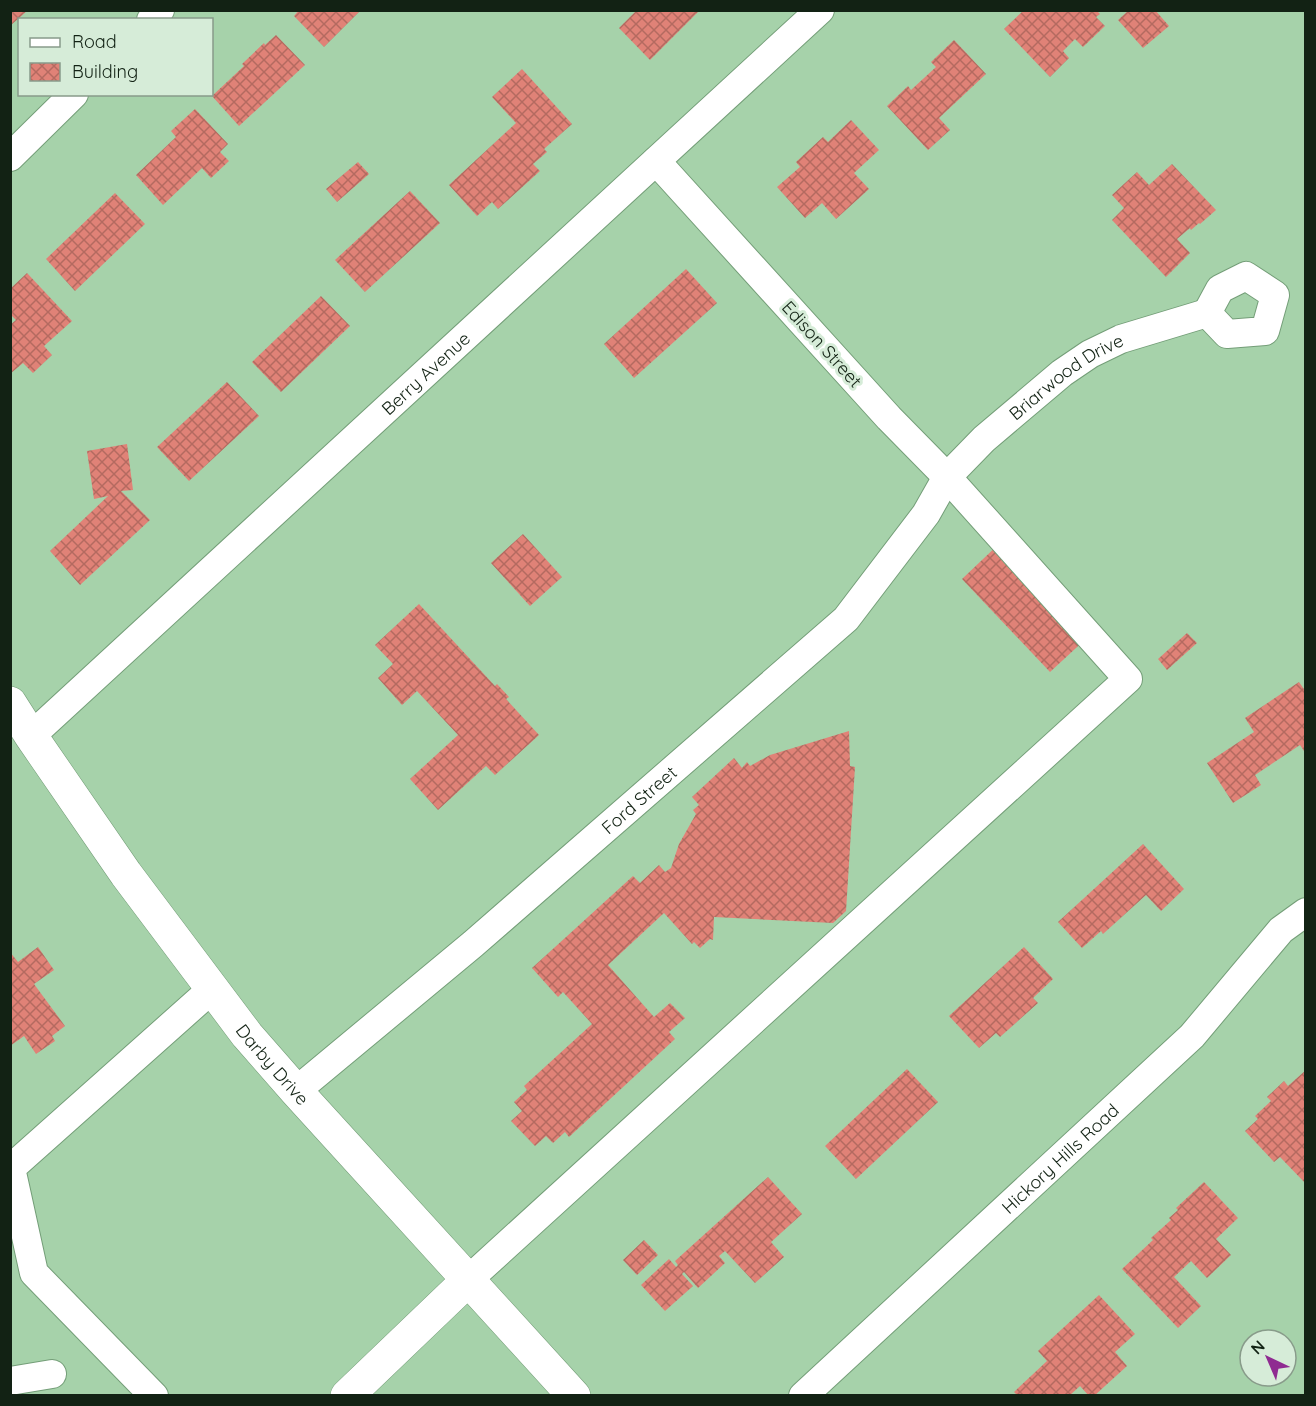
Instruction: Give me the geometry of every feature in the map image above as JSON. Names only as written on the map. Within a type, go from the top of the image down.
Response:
[{"type":"main road","name":"Darby Drive","points":[[10,703],[126,874],[248,1035],[296,1091],[574,1395]]},
{"type":"main road","points":[[347,1395],[468,1280]]},
{"type":"street","name":"Berry Avenue","points":[[31,736],[820,10]]},
{"type":"street","points":[[10,157],[72,96]]},
{"type":"street","name":"Edison Street","points":[[468,1280],[1128,679],[947,477],[889,418],[656,161]]},
{"type":"street","name":"Briarwood Drive","points":[[947,477],[984,439],[1062,373],[1090,354],[1120,339],[1207,313]]},
{"type":"street","name":"Ford Street","points":[[296,1091],[474,944],[846,619],[926,514],[947,477]]},
{"type":"street","name":"Hickory Hills Road","points":[[803,1395],[1192,1036],[1281,930],[1305,912]]},
{"type":"street","points":[[154,1395],[34,1273],[11,1167],[212,989]]},
{"type":"street","points":[[10,1381],[52,1374]]},
{"type":"building","points":[[10,10],[28,10],[18,18],[10,26]]},
{"type":"building","points":[[299,10],[361,10],[324,47],[294,16]]},
{"type":"building","points":[[637,10],[700,10],[650,60],[619,28]]},
{"type":"building","points":[[1024,10],[1096,10],[1100,14],[1096,17],[1105,26],[1083,47],[1075,39],[1063,51],[1069,58],[1050,77],[1004,29]]},
{"type":"building","points":[[1129,10],[1155,10],[1169,26],[1143,48],[1118,20]]},
{"type":"building","points":[[276,35],[305,65],[239,126],[212,96],[244,66],[242,64],[264,43],[265,45]]},
{"type":"building","points":[[954,40],[986,74],[939,118],[950,130],[928,150],[887,106],[908,86],[911,90],[936,67],[931,62]]},
{"type":"building","points":[[522,69],[572,124],[544,149],[547,152],[533,164],[540,171],[498,209],[492,202],[477,216],[449,185],[516,123],[492,97]]},
{"type":"building","points":[[195,109],[228,144],[220,152],[229,161],[211,178],[202,168],[163,205],[136,175],[176,137],[171,131]]},
{"type":"building","points":[[851,120],[879,150],[854,173],[869,189],[836,219],[822,203],[805,218],[777,187],[800,167],[796,162],[823,137],[828,142]]},
{"type":"building","points":[[358,162],[369,174],[337,202],[326,189]]},
{"type":"building","points":[[1172,164],[1216,210],[1177,239],[1190,253],[1166,277],[1112,220],[1124,208],[1112,195],[1137,172],[1149,185]]},
{"type":"building","points":[[410,191],[440,223],[365,292],[335,260]]},
{"type":"building","points":[[115,193],[145,224],[75,291],[46,259]]},
{"type":"building","points":[[686,269],[717,303],[634,378],[604,344]]},
{"type":"building","points":[[27,273],[72,321],[44,346],[52,355],[33,373],[23,363],[10,374],[10,325],[16,320],[10,314],[10,289]]},
{"type":"building","points":[[321,296],[350,326],[281,392],[252,362]]},
{"type":"building","points":[[227,382],[259,416],[189,481],[157,447]]},
{"type":"building","points":[[127,444],[133,490],[121,491],[150,520],[80,585],[50,551],[108,496],[94,499],[87,451]]},
{"type":"building","points":[[523,534],[562,577],[530,606],[491,563]]},
{"type":"building","points":[[1001,542],[1089,636],[1050,672],[962,579]]},
{"type":"building","points":[[419,604],[495,686],[497,684],[509,697],[506,699],[539,735],[495,775],[486,766],[438,810],[410,779],[458,735],[417,691],[402,705],[378,678],[393,664],[375,645]]},
{"type":"building","points":[[1187,633],[1197,643],[1167,670],[1158,659]]},
{"type":"building","points":[[1299,682],[1306,692],[1306,754],[1300,745],[1255,775],[1261,785],[1233,803],[1207,763],[1254,732],[1245,718]]},
{"type":"building","points":[[849,731],[850,766],[855,767],[846,911],[833,923],[714,917],[713,940],[710,939],[700,948],[694,942],[692,944],[664,913],[608,965],[654,1017],[670,1003],[685,1018],[669,1032],[675,1039],[569,1137],[565,1132],[553,1143],[546,1136],[535,1146],[511,1121],[522,1111],[514,1102],[527,1090],[524,1086],[592,1024],[563,992],[558,997],[532,968],[633,876],[640,883],[659,865],[665,872],[671,868],[679,844],[696,814],[693,810],[699,805],[692,797],[734,758],[742,768],[747,762],[750,766],[770,755]]},
{"type":"building","points":[[1143,844],[1184,889],[1161,911],[1146,895],[1103,934],[1101,931],[1082,948],[1058,922]]},
{"type":"building","points":[[38,947],[54,970],[34,984],[65,1026],[52,1036],[55,1041],[36,1054],[24,1036],[10,1046],[10,952],[18,962]]},
{"type":"building","points":[[1024,947],[1053,979],[1033,998],[1038,1003],[1000,1037],[996,1033],[979,1048],[949,1016]]},
{"type":"building","points":[[907,1069],[938,1102],[856,1179],[825,1146]]},
{"type":"building","points":[[1306,1070],[1306,1135],[1304,1136],[1306,1138],[1306,1184],[1280,1157],[1274,1162],[1245,1131],[1258,1119],[1255,1116],[1271,1101],[1267,1097],[1284,1081],[1288,1086]]},
{"type":"building","points":[[768,1177],[802,1214],[771,1242],[784,1257],[755,1283],[725,1251],[719,1256],[725,1263],[698,1288],[684,1272],[682,1274],[693,1286],[665,1311],[641,1285],[669,1259],[676,1267],[678,1265],[675,1261]]},
{"type":"building","points":[[1204,1182],[1238,1218],[1216,1239],[1231,1255],[1207,1278],[1191,1261],[1174,1277],[1201,1306],[1178,1328],[1122,1269],[1153,1240],[1151,1238],[1171,1220],[1169,1218],[1178,1210],[1176,1208]]},
{"type":"building","points":[[644,1240],[658,1255],[637,1275],[623,1260]]},
{"type":"building","points":[[1099,1295],[1135,1334],[1115,1352],[1127,1366],[1094,1396],[1089,1396],[1080,1386],[1069,1396],[1018,1396],[1014,1392],[1047,1361],[1038,1351]]}]
